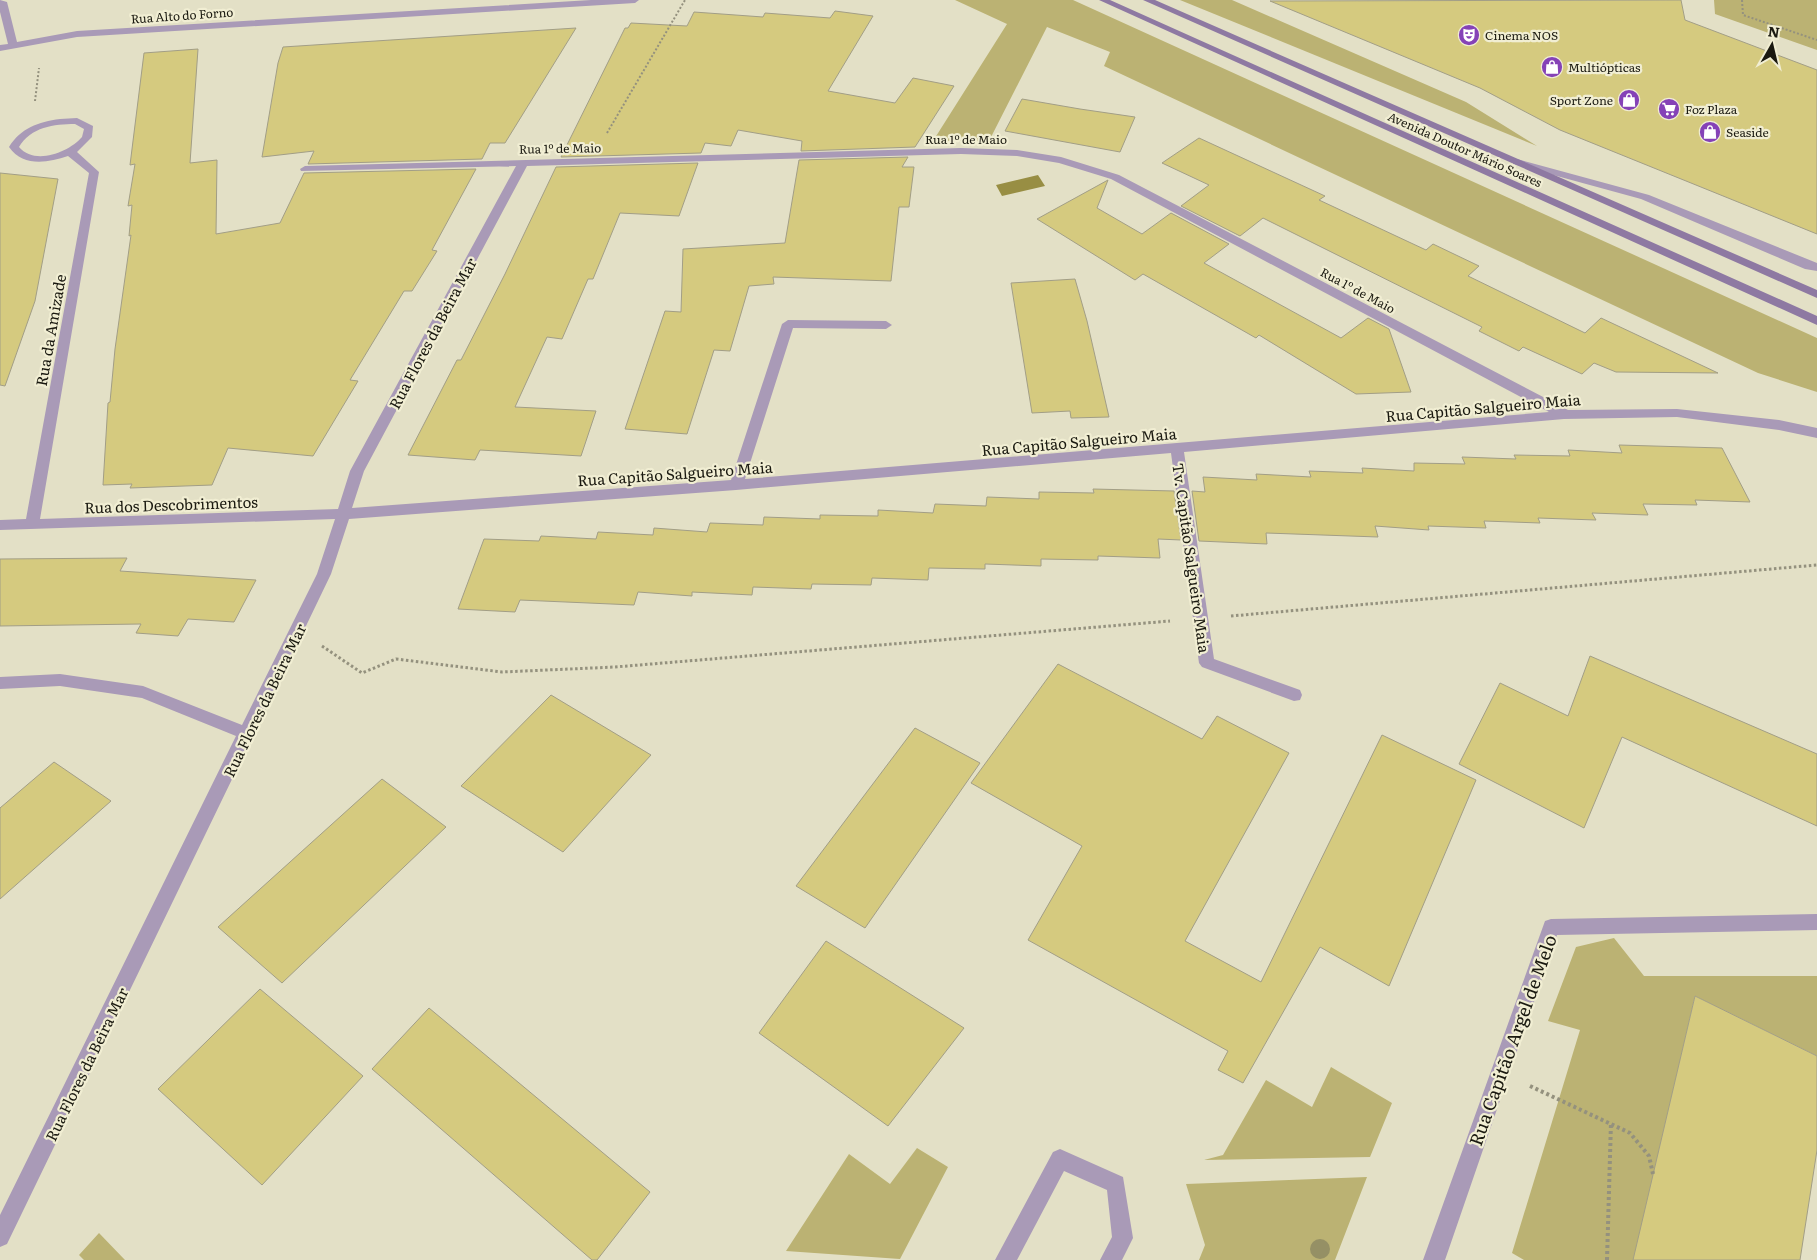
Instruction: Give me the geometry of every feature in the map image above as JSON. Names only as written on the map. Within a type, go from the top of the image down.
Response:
[{"type":"main road","name":"Avenida Doutor Mário Soares","points":[[1103,0],[1817,321]]},
{"type":"main road","name":"Avenida Doutor Mário Soares","points":[[1146,0],[1817,294]]},
{"type":"street","name":"Rua Alto do Forno","points":[[0,48],[13,44],[77,34],[635,0]]},
{"type":"street","points":[[0,1],[2,2],[13,44]]},
{"type":"street","points":[[77,121],[89,128],[90,134],[87,140],[70,152],[45,158],[22,156],[16,152],[14,147],[17,140],[32,129],[56,122],[77,121]]},
{"type":"street","name":"Rua 1º de Maio","points":[[305,169],[961,151],[1017,153],[1061,160],[1115,177],[1564,415]]},
{"type":"street","name":"Rua da Amizade","points":[[32,525],[94,172],[70,152]]},
{"type":"street","name":"Rua Flores da Beira Mar","points":[[0,1237],[248,734],[324,574],[342,514],[358,471],[524,162]]},
{"type":"street","points":[[1517,162],[1645,197],[1809,266],[1817,267]]},
{"type":"street","points":[[736,485],[788,324],[886,325]]},
{"type":"street","name":"Rua Capitão Salgueiro Maia","points":[[342,514],[736,485],[1564,415],[1677,414],[1779,425],[1817,433]]},
{"type":"street","name":"Tv. Capitão Salgueiro Maia","points":[[1177,449],[1206,663],[1294,695]]},
{"type":"street","name":"Rua dos Descobrimentos","points":[[0,525],[342,514]]},
{"type":"street","points":[[0,683],[60,680],[143,692],[248,734]]},
{"type":"street","name":"Rua Capitão Argel de Melo","points":[[1434,1260],[1551,927],[1817,922]]},
{"type":"street","points":[[1006,1260],[1060,1159],[1116,1184],[1123,1238],[1112,1260]]},
{"type":"path","points":[[591,160],[685,0]]},
{"type":"path","points":[[1742,0],[1744,15],[1817,40]]},
{"type":"path","points":[[32,129],[41,40]]},
{"type":"path","points":[[292,641],[316,642],[362,672],[396,659],[502,672],[615,667],[1201,619],[1817,565]]},
{"type":"path","points":[[1500,1072],[1611,1122],[1630,1133],[1643,1145],[1654,1164],[1654,1174]]},
{"type":"path","points":[[1607,1260],[1611,1122]]},
{"type":"shaded area","points":[[955,0],[1073,0],[1817,338],[1817,392],[1758,373],[1104,66],[1110,52],[1047,27],[989,141],[933,141],[1007,24]]},
{"type":"shaded area","points":[[1180,0],[1232,0],[1466,102],[1537,146]]},
{"type":"shaded area","points":[[1714,0],[1817,0],[1817,50],[1715,14]]},
{"type":"shaded area","points":[[1038,175],[1045,186],[1002,196],[996,185]]},
{"type":"shaded area","points":[[1614,938],[1644,976],[1817,976],[1817,1056],[1695,996],[1634,1260],[1524,1260],[1512,1253],[1580,1030],[1548,1021],[1576,947]]},
{"type":"shaded area","points":[[1331,1067],[1392,1103],[1370,1157],[1204,1160],[1223,1155],[1266,1080],[1312,1107]]},
{"type":"shaded area","points":[[917,1148],[948,1167],[900,1259],[786,1251],[849,1154],[890,1184]]},
{"type":"shaded area","points":[[1367,1177],[1335,1260],[1199,1260],[1205,1245],[1186,1184]]},
{"type":"shaded area","points":[[99,1233],[125,1260],[84,1260],[79,1255]]},
{"type":"building","name":"Foz Plaza","points":[[1681,0],[1685,20],[1817,70],[1817,234],[1560,130],[1480,88],[1270,1]]},
{"type":"building","points":[[835,11],[873,16],[828,91],[895,103],[913,78],[954,86],[915,147],[801,151],[802,141],[738,130],[731,146],[705,143],[701,153],[561,157],[625,28],[628,28],[631,23],[687,26],[694,12],[763,17],[765,13],[830,18]]},
{"type":"building","points":[[576,28],[505,143],[490,143],[482,159],[308,164],[314,151],[262,157],[278,63],[283,47]]},
{"type":"building","points":[[198,49],[190,163],[217,160],[216,234],[280,223],[304,173],[476,169],[432,250],[437,251],[412,291],[404,291],[350,380],[358,381],[313,456],[228,448],[212,485],[130,488],[132,484],[103,485],[108,403],[110,402],[115,349],[131,235],[129,236],[132,205],[128,206],[135,164],[130,165],[144,53]]},
{"type":"building","points":[[1022,99],[1135,117],[1120,152],[1005,131]]},
{"type":"building","points":[[1199,138],[1325,196],[1319,200],[1426,250],[1433,244],[1479,266],[1468,276],[1585,333],[1601,318],[1718,373],[1616,372],[1594,363],[1582,374],[1523,347],[1519,351],[1479,331],[1482,327],[1263,218],[1240,236],[1181,206],[1209,185],[1162,163]]},
{"type":"building","points":[[908,157],[902,167],[914,167],[909,207],[899,207],[891,281],[773,277],[774,284],[749,286],[730,351],[714,350],[687,434],[625,429],[665,311],[681,312],[683,249],[785,243],[799,160]]},
{"type":"building","points":[[698,163],[679,216],[620,213],[593,279],[588,279],[562,339],[547,337],[515,407],[596,411],[581,456],[480,450],[475,460],[408,455],[457,360],[461,360],[556,167]]},
{"type":"building","points":[[0,173],[58,179],[35,301],[5,386],[0,385]]},
{"type":"building","points":[[1108,180],[1097,208],[1142,234],[1171,213],[1229,244],[1204,263],[1341,338],[1368,318],[1389,329],[1411,392],[1356,394],[1259,335],[1256,338],[1143,274],[1135,280],[1037,219]]},
{"type":"building","points":[[1075,279],[1087,321],[1109,417],[1071,418],[1070,411],[1032,413],[1011,283]]},
{"type":"building","points":[[1619,445],[1722,448],[1750,502],[1695,500],[1697,505],[1643,504],[1648,515],[1592,513],[1596,520],[1538,518],[1540,523],[1484,521],[1486,528],[1428,526],[1429,530],[1375,526],[1378,537],[1266,533],[1267,544],[1199,541],[1192,491],[1205,492],[1203,477],[1257,480],[1256,474],[1311,477],[1309,471],[1363,473],[1362,468],[1414,471],[1414,463],[1465,464],[1462,457],[1516,459],[1514,455],[1570,456],[1568,450],[1622,453]]},
{"type":"building","points":[[1093,489],[1174,491],[1181,540],[1158,539],[1160,558],[1098,556],[1098,560],[1041,559],[1041,566],[985,564],[985,569],[929,568],[928,580],[872,578],[871,585],[812,584],[811,589],[753,587],[752,595],[692,592],[692,596],[638,592],[634,605],[520,600],[515,612],[458,609],[484,539],[539,541],[541,536],[596,539],[598,532],[653,535],[654,528],[707,532],[710,523],[763,525],[764,517],[820,519],[820,515],[878,516],[878,510],[933,513],[935,504],[986,506],[987,497],[1039,499],[1039,492],[1094,493]]},
{"type":"building","points":[[127,558],[120,571],[256,580],[234,622],[188,619],[178,636],[136,633],[141,624],[0,626],[0,559]]},
{"type":"building","points":[[1590,656],[1817,754],[1817,826],[1622,737],[1584,828],[1459,764],[1500,683],[1568,716]]},
{"type":"building","points":[[1058,664],[1202,739],[1217,716],[1289,753],[1185,941],[1261,982],[1382,735],[1476,780],[1389,986],[1320,947],[1243,1083],[1218,1070],[1228,1051],[1028,940],[1082,846],[971,783]]},
{"type":"building","points":[[551,695],[651,755],[563,852],[461,786]]},
{"type":"building","points":[[915,728],[980,763],[865,928],[796,886]]},
{"type":"building","points":[[54,762],[111,801],[0,899],[0,808]]},
{"type":"building","points":[[382,779],[446,827],[282,983],[218,927]]},
{"type":"building","points":[[826,941],[964,1028],[888,1126],[759,1033]]},
{"type":"building","points":[[260,989],[363,1076],[262,1185],[158,1089]]},
{"type":"building","points":[[1695,996],[1817,1056],[1817,1150],[1800,1260],[1633,1260]]},
{"type":"building","points":[[429,1008],[650,1192],[597,1260],[592,1260],[372,1069]]},
{"type":"place","name":"Cinema NOS","points":[[1469,35]]},
{"type":"place","name":"Multiópticas","points":[[1552,67]]},
{"type":"place","name":"Sport Zone","points":[[1629,100]]},
{"type":"place","name":"Foz Plaza","points":[[1669,109]]},
{"type":"place","name":"Seaside","points":[[1710,132]]}]
